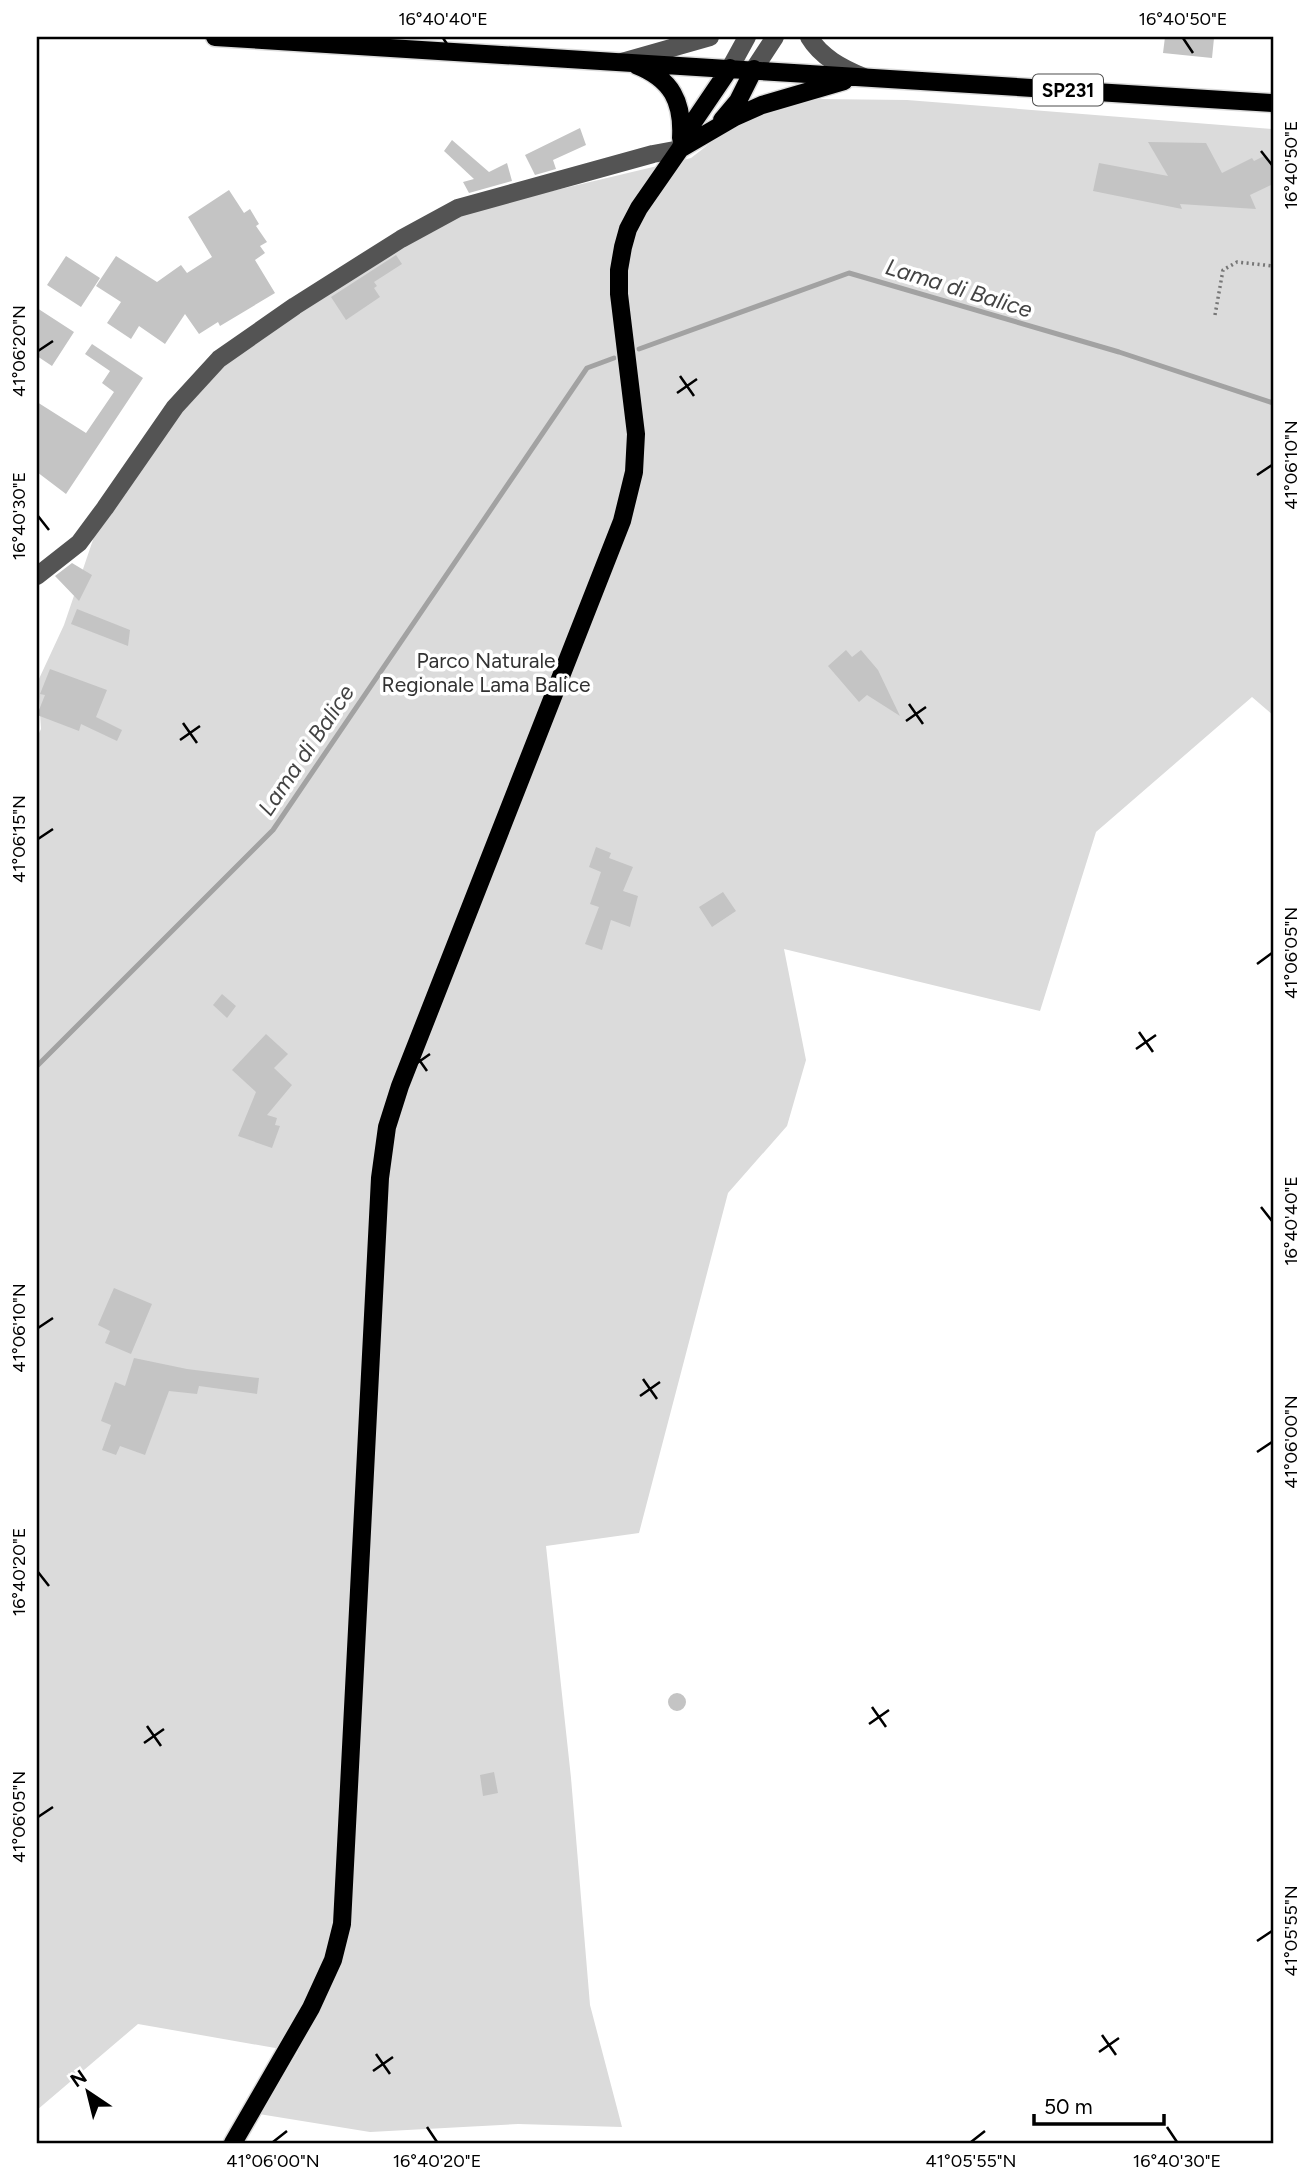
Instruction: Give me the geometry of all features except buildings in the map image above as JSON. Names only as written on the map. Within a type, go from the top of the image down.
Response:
[{"type":"main road","name":"SP231","points":[[215,37],[1273,103]]},
{"type":"main road","points":[[622,62],[649,71],[664,83],[674,96],[681,112],[680,149]]},
{"type":"main road","points":[[233,2143],[312,2008],[333,1960],[342,1924],[362,1555],[371,1322],[380,1178],[387,1127],[400,1086],[622,521],[634,472],[636,435],[619,301],[620,263],[633,218],[730,68]]},
{"type":"main road","points":[[712,130],[734,107],[754,69]]},
{"type":"main road","points":[[680,149],[768,102],[864,77]]},
{"type":"street","points":[[622,62],[710,37]]},
{"type":"street","points":[[730,68],[747,37]]},
{"type":"street","points":[[754,69],[775,37]]},
{"type":"street","points":[[809,37],[830,59],[864,77]]},
{"type":"street","points":[[37,576],[79,542],[175,407],[219,359],[295,306],[401,239],[458,208],[653,154],[680,149]]},
{"type":"path","points":[[1215,315],[1223,270],[1237,262],[1273,266]]},
{"type":"green space","name":"Parco Naturale Regionale Lama Balice","points":[[818,99],[907,100],[1273,129],[1273,715],[1252,697],[1096,832],[1040,1011],[784,949],[806,1060],[787,1126],[728,1193],[639,1533],[546,1546],[571,1778],[590,2005],[622,2127],[518,2124],[370,2132],[259,2114],[298,2052],[138,2024],[37,2110],[37,737],[41,729],[38,681],[64,625],[97,528],[192,380],[443,217],[691,158],[736,123]]},
{"type":"waterway","name":"Lama di Balice","points":[[639,349],[849,273],[1119,352],[1273,403]]},
{"type":"waterway","name":"Lama di Balice","points":[[37,1066],[273,830],[587,368],[614,358]]}]
